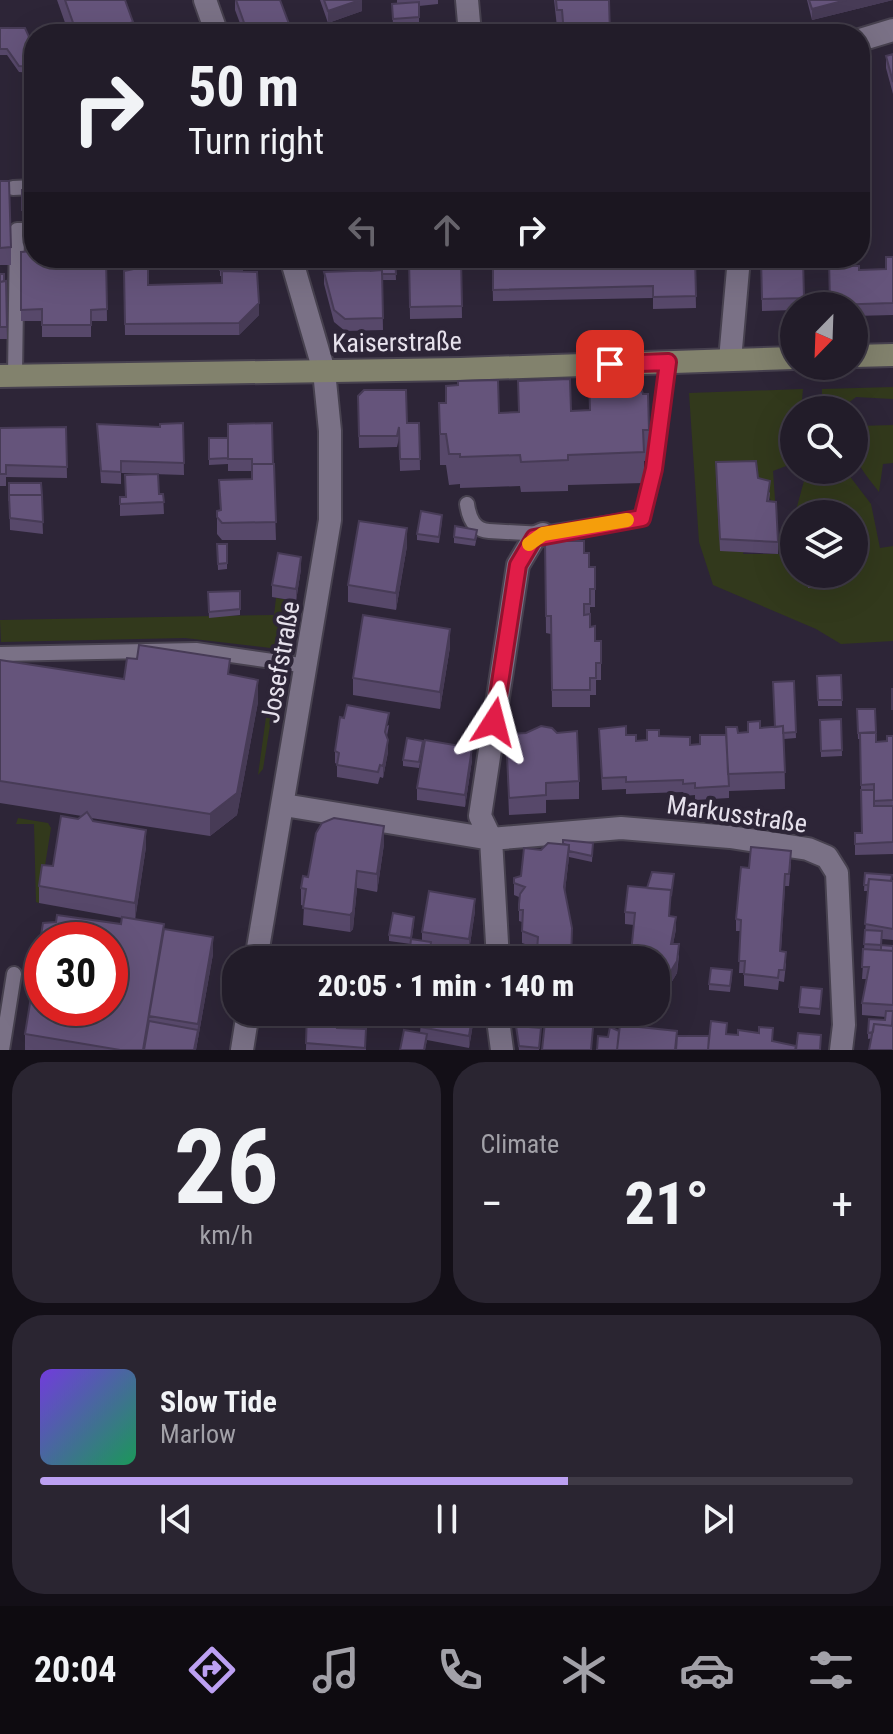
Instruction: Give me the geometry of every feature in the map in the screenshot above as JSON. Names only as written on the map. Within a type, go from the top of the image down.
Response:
[{"type":"main road","points":[[868,356],[893,355]]},
{"type":"main road","name":"Kaiserstraße","points":[[7,376],[780,358]]},
{"type":"street","points":[[205,0],[213,24]]},
{"type":"street","points":[[467,0],[469,24]]},
{"type":"street","points":[[870,37],[893,30]]},
{"type":"street","name":"Josefstraße","points":[[259,946],[330,520],[330,431],[324,371],[294,268]]},
{"type":"street","points":[[730,360],[738,268]]},
{"type":"street","points":[[497,946],[491,839],[480,816],[518,565],[534,538],[543,534]]},
{"type":"street","name":"Markusstraße","points":[[284,805],[491,839],[621,828],[730,837],[808,849],[827,857],[837,873],[844,1025],[841,1050]]},
{"type":"street","points":[[242,1050],[246,1026]]},
{"type":"street","points":[[499,1026],[502,1050]]},
{"type":"lane","points":[[13,188],[24,187]]},
{"type":"lane","points":[[7,376],[17,230],[24,230]]},
{"type":"lane","points":[[467,504],[472,521],[482,530],[543,534],[642,518],[654,469],[668,362]]},
{"type":"lane","points":[[0,654],[196,650],[307,666]]},
{"type":"lane","points":[[2,1050],[14,974]]},
{"type":"green space","points":[[893,387],[893,399],[822,396],[822,389]]},
{"type":"green space","points":[[803,389],[802,396],[780,396],[780,468],[773,471],[776,514],[766,506],[771,501],[766,489],[743,554],[780,554],[780,588],[868,588],[868,500],[880,548],[893,546],[893,641],[841,644],[816,629],[713,585],[699,542],[689,393]]},
{"type":"green space","points":[[893,425],[893,463],[883,464],[879,492],[868,477],[868,426]]},
{"type":"green space","points":[[803,484],[856,484],[868,500],[799,500]]},
{"type":"green space","points":[[276,598],[293,601],[291,621],[279,649],[185,638],[1,642],[0,620],[274,615]]},
{"type":"green space","points":[[276,688],[263,769],[258,775],[267,710]]},
{"type":"green space","points":[[18,818],[48,823],[51,828],[39,903],[36,902],[34,824],[16,824]]},
{"type":"building","points":[[65,0],[125,0],[133,22],[128,24],[73,24]]},
{"type":"building","points":[[236,0],[280,0],[289,24],[244,24]]},
{"type":"building","points":[[324,0],[360,0],[328,11]]},
{"type":"building","points":[[556,0],[609,0],[610,24],[563,24],[562,10],[557,10]]},
{"type":"building","points":[[809,0],[846,0],[812,9]]},
{"type":"building","points":[[419,2],[419,17],[393,19],[392,4]]},
{"type":"building","points":[[0,28],[24,28],[24,66],[19,66],[7,49],[0,49]]},
{"type":"building","points":[[893,54],[893,82],[886,56]]},
{"type":"building","points":[[0,181],[9,181],[11,247],[0,248]]},
{"type":"building","points":[[21,252],[24,252],[24,268],[106,268],[107,309],[91,310],[91,325],[42,325],[42,309],[21,310]]},
{"type":"building","points":[[886,257],[893,257],[893,303],[868,304],[868,292],[830,292],[829,268],[886,269]]},
{"type":"building","points":[[148,268],[148,285],[222,283],[222,271],[257,272],[259,303],[239,323],[125,324],[124,271]]},
{"type":"building","points":[[220,268],[242,268],[242,271]]},
{"type":"building","points":[[371,268],[396,268],[396,274],[382,274],[382,270],[371,271]]},
{"type":"building","points":[[409,268],[461,268],[462,306],[410,307]]},
{"type":"building","points":[[493,268],[695,268],[696,296],[653,297],[653,286],[493,290]]},
{"type":"building","points":[[761,268],[803,268],[804,292],[780,292],[780,299],[762,299]]},
{"type":"building","points":[[382,270],[383,318],[345,319],[334,310],[324,272]]},
{"type":"building","points":[[6,281],[7,327],[0,327],[0,282]]},
{"type":"building","points":[[629,377],[629,382],[639,382],[643,394],[648,394],[649,430],[643,430],[644,452],[568,455],[568,460],[521,462],[520,455],[460,457],[460,454],[449,454],[446,434],[440,434],[439,403],[446,403],[446,386],[458,385],[458,381],[498,380],[499,413],[519,412],[518,381],[570,379],[571,411],[590,410],[589,378]]},
{"type":"building","points":[[364,390],[406,390],[407,423],[419,423],[420,459],[400,459],[399,427],[397,436],[359,436],[358,396]]},
{"type":"building","points":[[183,423],[184,463],[121,461],[121,472],[101,471],[97,424],[160,427],[160,424]]},
{"type":"building","points":[[272,423],[273,464],[252,464],[252,459],[228,459],[228,424]]},
{"type":"building","points":[[66,427],[67,467],[6,465],[6,474],[0,474],[0,428]]},
{"type":"building","points":[[209,438],[228,438],[228,458],[209,459]]},
{"type":"building","points":[[756,461],[758,478],[770,481],[767,501],[776,502],[778,542],[720,539],[716,462]]},
{"type":"building","points":[[252,464],[274,464],[276,522],[222,523],[217,517],[217,511],[221,510],[219,480],[252,479]]},
{"type":"building","points":[[158,474],[159,494],[163,494],[164,502],[120,504],[120,497],[126,497],[125,475]]},
{"type":"building","points":[[9,483],[41,483],[42,495],[9,495]]},
{"type":"building","points":[[9,495],[42,495],[43,522],[10,518]]},
{"type":"building","points":[[421,511],[442,515],[439,537],[417,534]]},
{"type":"building","points":[[359,521],[407,528],[396,593],[348,585]]},
{"type":"building","points":[[455,526],[477,530],[475,540],[454,537]]},
{"type":"building","points":[[545,541],[584,541],[584,553],[589,553],[589,567],[595,567],[595,589],[590,589],[590,604],[584,604],[584,615],[590,614],[590,627],[595,626],[595,641],[601,641],[601,663],[596,663],[596,678],[590,678],[590,690],[552,690],[551,616],[546,616]]},
{"type":"building","points":[[217,544],[227,544],[227,563],[218,564]]},
{"type":"building","points":[[278,553],[301,557],[296,589],[272,585]]},
{"type":"building","points":[[240,591],[240,609],[209,612],[208,592]]},
{"type":"building","points":[[363,615],[450,629],[440,692],[353,678]]},
{"type":"building","points":[[139,645],[230,659],[228,674],[258,680],[237,793],[210,814],[0,781],[0,660],[124,679],[127,658],[137,659]]},
{"type":"building","points":[[841,675],[842,700],[818,700],[817,676]]},
{"type":"building","points":[[794,681],[796,732],[783,733],[783,726],[775,727],[773,682]]},
{"type":"building","points":[[347,705],[389,713],[385,732],[388,740],[383,766],[380,765],[378,772],[337,765],[339,753],[335,751],[340,717],[344,718]]},
{"type":"building","points":[[857,709],[875,709],[876,732],[858,733]]},
{"type":"building","points":[[841,719],[842,750],[821,751],[820,720]]},
{"type":"building","points":[[760,721],[760,728],[783,726],[785,772],[728,774],[726,727],[737,727],[738,733],[748,732],[748,722]]},
{"type":"building","points":[[541,726],[552,728],[557,733],[577,731],[579,781],[546,783],[546,795],[509,798],[506,734],[526,733]]},
{"type":"building","points":[[626,726],[626,735],[636,735],[636,741],[647,740],[647,730],[659,730],[659,736],[690,737],[690,745],[700,744],[700,735],[726,735],[729,786],[695,788],[695,783],[683,784],[683,780],[626,782],[626,777],[602,778],[599,729]]},
{"type":"building","points":[[860,733],[876,733],[876,742],[887,741],[887,736],[893,736],[893,800],[874,801],[874,784],[861,785]]},
{"type":"building","points":[[407,738],[423,741],[419,762],[403,760]]},
{"type":"building","points":[[425,740],[472,748],[465,795],[417,788]]},
{"type":"building","points":[[861,790],[874,790],[874,806],[893,806],[893,842],[855,844],[855,833],[862,833]]},
{"type":"building","points":[[87,812],[93,821],[146,830],[135,903],[39,886],[42,865],[53,866],[61,816],[78,819]]},
{"type":"building","points":[[334,818],[384,826],[377,874],[357,871],[353,912],[350,915],[303,908],[306,889],[301,888],[303,876],[308,877],[316,833],[322,823]]},
{"type":"building","points":[[563,840],[593,843],[592,856],[569,851],[569,845],[563,844]]},
{"type":"building","points":[[548,843],[569,845],[564,887],[572,928],[571,946],[537,946],[538,937],[522,931],[523,910],[519,910],[519,904],[525,887],[514,883],[514,878],[521,876],[524,848],[541,850]]},
{"type":"building","points":[[751,847],[791,851],[789,874],[785,874],[780,951],[786,952],[784,970],[779,970],[778,978],[744,974],[745,961],[739,961],[741,920],[736,919],[741,867],[749,868]]},
{"type":"building","points":[[652,872],[674,874],[671,896],[671,890],[647,888]]},
{"type":"building","points":[[865,873],[892,875],[891,881],[869,879],[868,885],[864,885]]},
{"type":"building","points":[[869,879],[893,881],[893,929],[865,924]]},
{"type":"building","points":[[628,886],[671,890],[669,916],[676,917],[671,944],[679,944],[677,961],[671,971],[670,946],[632,946],[635,913],[625,912]]},
{"type":"building","points":[[429,891],[475,899],[469,939],[422,932]]},
{"type":"building","points":[[393,913],[414,917],[411,938],[389,935]]},
{"type":"building","points":[[57,915],[107,922],[56,922]]},
{"type":"building","points":[[122,917],[164,924],[143,1050],[120,1050],[25,1034],[26,1026],[128,1026],[128,922],[121,922]]},
{"type":"building","points":[[164,929],[213,937],[198,1024],[149,1016]]},
{"type":"building","points":[[865,930],[882,931],[881,945],[864,944]]},
{"type":"building","points":[[411,939],[431,942],[431,946],[410,946]]},
{"type":"building","points":[[881,945],[893,946],[893,951],[881,950]]},
{"type":"building","points":[[863,949],[893,951],[893,1005],[862,1003],[869,967],[862,967]]},
{"type":"building","points":[[711,968],[732,970],[730,986],[709,984]]},
{"type":"building","points":[[801,987],[822,989],[820,1009],[799,1007]]},
{"type":"building","points":[[886,1011],[893,1011],[892,1026],[874,1024],[873,1032],[868,1033],[869,1019],[885,1020]]},
{"type":"building","points":[[149,1021],[198,1030],[194,1050],[144,1050]]},
{"type":"building","points":[[711,1021],[727,1023],[726,1034],[738,1035],[738,1030],[759,1033],[759,1027],[773,1028],[772,1041],[796,1046],[795,1050],[708,1050]]},
{"type":"building","points":[[874,1024],[893,1026],[893,1050],[869,1050]]},
{"type":"building","points":[[307,1026],[366,1029],[365,1048],[306,1043]]},
{"type":"building","points":[[420,1026],[471,1026],[469,1036]]},
{"type":"building","points":[[516,1026],[541,1028],[539,1048],[519,1046]]},
{"type":"building","points":[[545,1026],[593,1026],[591,1050],[542,1050]]},
{"type":"building","points":[[620,1026],[677,1031],[675,1050],[617,1050]]},
{"type":"building","points":[[610,1027],[619,1031],[617,1050],[597,1050],[598,1036],[608,1037]]},
{"type":"building","points":[[404,1030],[427,1034],[424,1050],[400,1050]]},
{"type":"building","points":[[798,1033],[821,1035],[820,1050],[796,1050]]},
{"type":"building","points":[[677,1036],[709,1036],[708,1050],[676,1050]]},
{"type":"slow traffic","points":[[529,544],[543,534],[627,520]]},
{"type":"route","points":[[494,722],[518,565],[528,546],[534,538],[543,534],[642,518],[654,469],[668,362],[610,364]]}]
